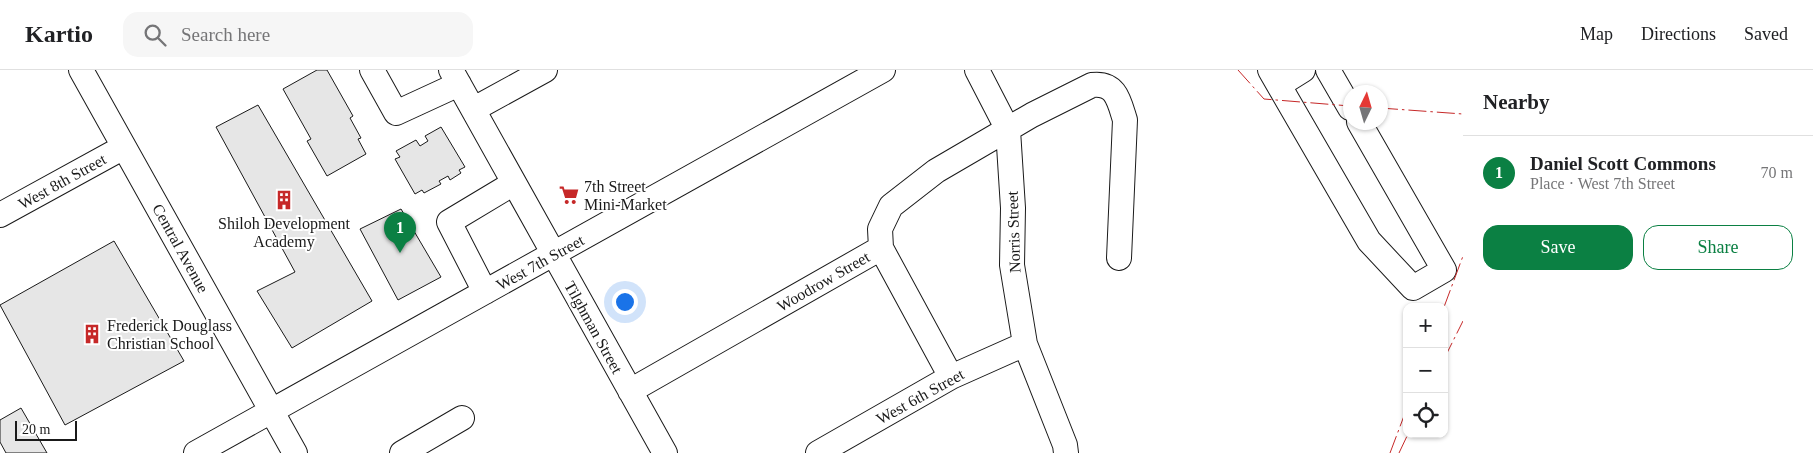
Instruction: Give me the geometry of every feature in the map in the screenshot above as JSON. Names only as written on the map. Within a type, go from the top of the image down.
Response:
[{"type":"street","name":"Central Avenue","points":[[81,70],[295,453]]},
{"type":"street","points":[[372,70],[396,113],[455,77]]},
{"type":"street","points":[[474,109],[545,70]]},
{"type":"street","name":"West 7th Street","points":[[196,453],[883,70]]},
{"type":"street","name":"Norris Street","points":[[978,70],[1008,130],[1012,208],[1012,265],[1024,344],[1065,445],[1066,453]]},
{"type":"street","points":[[1303,70],[1275,78],[1369,241],[1414,288],[1444,270],[1364,130]]},
{"type":"street","points":[[1328,70],[1343,96]]},
{"type":"street","name":"Tilghman Street","points":[[455,77],[664,453]]},
{"type":"street","name":"Woodrow Street","points":[[630,391],[881,248],[880,229],[891,206],[936,171],[1032,115],[1092,85],[1102,84],[1111,88],[1119,99],[1124,120],[1119,258]]},
{"type":"street","name":"West 8th Street","points":[[0,214],[124,147]]},
{"type":"street","points":[[485,292],[449,222],[514,183]]},
{"type":"street","points":[[881,248],[951,377]]},
{"type":"street","name":"West 6th Street","points":[[831,450],[951,377],[1024,344]]},
{"type":"street","points":[[402,453],[462,418]]},
{"type":"building","points":[[317,70],[327,70],[353,116],[350,118],[361,138],[358,139],[366,154],[327,176],[307,141],[311,139],[283,89]]},
{"type":"building","name":"Shiloh Development Academy","points":[[258,105],[372,301],[292,348],[257,291],[295,272],[216,127]]},
{"type":"building","points":[[441,127],[465,167],[459,170],[461,173],[450,180],[448,176],[439,181],[441,184],[424,193],[422,190],[415,194],[395,159],[400,157],[396,151],[416,140],[420,146],[428,141],[425,136]]},
{"type":"building","points":[[401,209],[441,277],[398,300],[360,229]]},
{"type":"building","name":"Frederick Douglass Christian School","points":[[114,241],[184,361],[65,425],[0,305]]},
{"type":"building","points":[[21,408],[47,453],[6,453],[0,442],[0,420]]},
{"type":"power","points":[[1238,70],[1264,99],[1343,105]]},
{"type":"power","points":[[1388,109],[1463,114]]},
{"type":"power","points":[[1445,303],[1463,256]]},
{"type":"power","points":[[1448,351],[1463,321]]},
{"type":"power","points":[[1390,453],[1403,419]]},
{"type":"power","points":[[1399,453],[1406,438]]},
{"type":"place","name":"7th Street Mini-Market","points":[[569,195]]},
{"type":"place","name":"Shiloh Development Academy","points":[[284,200]]},
{"type":"place","name":"Daniel Scott Commons","points":[[400,253]]},
{"type":"place","name":"Frederick Douglass Christian School","points":[[92,334]]}]
